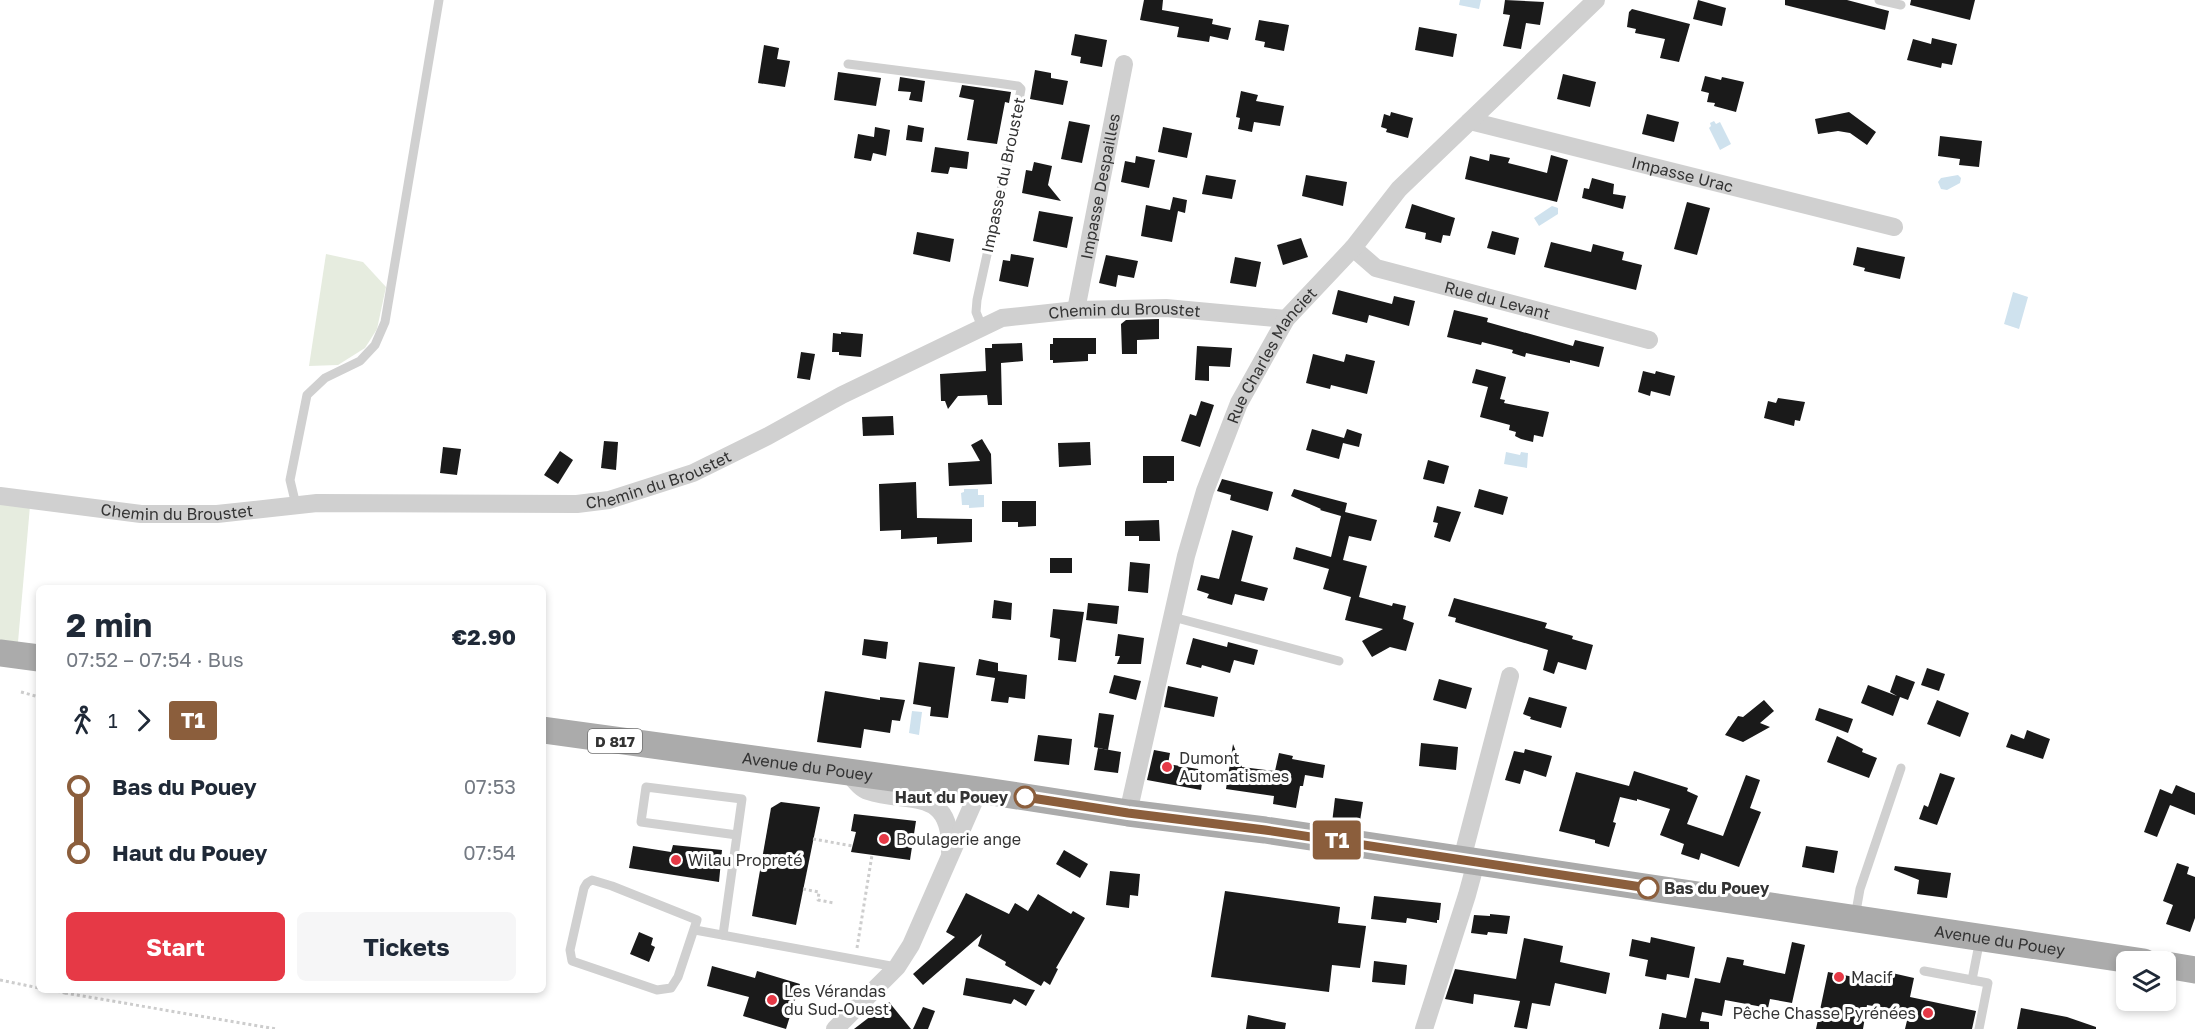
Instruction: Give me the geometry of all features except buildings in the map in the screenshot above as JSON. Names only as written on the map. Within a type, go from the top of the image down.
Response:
[{"type":"main road","points":[[0,653],[36,658]]},
{"type":"main road","name":"Avenue du Pouey","points":[[546,730],[979,790],[1128,813],[1265,830],[2116,958]]},
{"type":"main road","points":[[2176,967],[2195,970]]},
{"type":"street","name":"Rue Charles Manciet","points":[[1128,813],[1186,556],[1205,491],[1239,403],[1286,319],[1353,248],[1399,189],[1596,0]]},
{"type":"street","name":"Impasse Despailles","points":[[1076,310],[1124,64]]},
{"type":"street","name":"Impasse Urac","points":[[1470,121],[1894,227]]},
{"type":"street","name":"Rue du Levant","points":[[1353,248],[1376,268],[1649,340]]},
{"type":"street","name":"Chemin du Broustet","points":[[0,496],[141,514],[218,514],[317,503],[577,504],[609,500],[693,473],[768,436],[842,394],[1002,318],[1076,310],[1166,308],[1286,319]]},
{"type":"street","points":[[1424,1029],[1467,895],[1469,860],[1510,676]]},
{"type":"street","points":[[847,772],[865,791],[926,802],[942,813],[951,833],[950,855]]},
{"type":"street","points":[[835,1029],[897,967],[911,945],[979,790]]},
{"type":"lane","points":[[296,505],[290,480],[307,394],[325,378],[360,361],[375,345],[385,322],[439,0]]},
{"type":"lane","points":[[1879,0],[1901,5]]},
{"type":"lane","name":"Impasse du Broustet","points":[[848,64],[1018,86],[1021,89],[977,300],[976,312],[982,327]]},
{"type":"lane","points":[[1173,617],[1339,661]]},
{"type":"lane","points":[[1855,919],[1860,889],[1901,768]]},
{"type":"lane","points":[[723,935],[742,799],[646,787],[641,822],[737,834]]},
{"type":"lane","points":[[592,880],[695,918],[698,924],[695,930],[676,983],[664,990],[657,990],[572,962],[569,956],[584,888],[592,880]]},
{"type":"lane","points":[[695,930],[897,967]]},
{"type":"lane","points":[[1972,980],[1980,937]]},
{"type":"lane","points":[[1924,971],[1988,983],[1979,1029]]},
{"type":"path","points":[[21,692],[36,696]]},
{"type":"path","points":[[813,839],[853,846]]},
{"type":"path","points":[[855,960],[872,855]]},
{"type":"path","points":[[803,889],[819,892],[818,900],[834,903]]},
{"type":"path","points":[[0,980],[36,987]]},
{"type":"path","points":[[76,993],[276,1029]]},
{"type":"shaded area","points":[[326,254],[363,262],[386,287],[377,329],[365,348],[338,365],[309,366]]},
{"type":"shaded area","points":[[0,502],[30,506],[18,642],[0,640]]},
{"type":"water","points":[[1460,0],[1481,0],[1479,9],[1459,5]]},
{"type":"water","points":[[1714,121],[1716,124],[1720,122],[1731,144],[1720,150],[1709,128],[1710,123]]},
{"type":"water","points":[[1958,175],[1961,178],[1960,183],[1947,190],[1941,189],[1938,182],[1941,178]]},
{"type":"water","points":[[1552,206],[1558,208],[1558,214],[1539,226],[1534,218]]},
{"type":"water","points":[[2013,292],[2028,297],[2019,329],[2004,324]]},
{"type":"water","points":[[1506,452],[1520,455],[1521,452],[1528,453],[1527,468],[1504,464]]},
{"type":"water","points":[[964,489],[978,489],[978,495],[984,495],[984,507],[969,508],[969,505],[962,505],[961,493]]},
{"type":"water","points":[[912,711],[922,712],[919,735],[909,733]]},
{"type":"bus line","name":"T1","points":[[1025,797],[1128,813],[1265,830],[1648,888]]},
{"type":"place","name":"Dumont Automatismes","points":[[1167,767]]},
{"type":"place","name":"Haut du Pouey","points":[[1025,797]]},
{"type":"place","name":"Boulagerie ange","points":[[884,839]]},
{"type":"place","name":"Wilau Propreté","points":[[676,860]]},
{"type":"place","name":"Bas du Pouey","points":[[1648,888]]},
{"type":"place","name":"Macif","points":[[1839,977]]},
{"type":"place","name":"Les Vérandas du Sud-Ouest","points":[[772,1000]]},
{"type":"place","name":"Pêche Chasse Pyrénées","points":[[1928,1013]]}]
